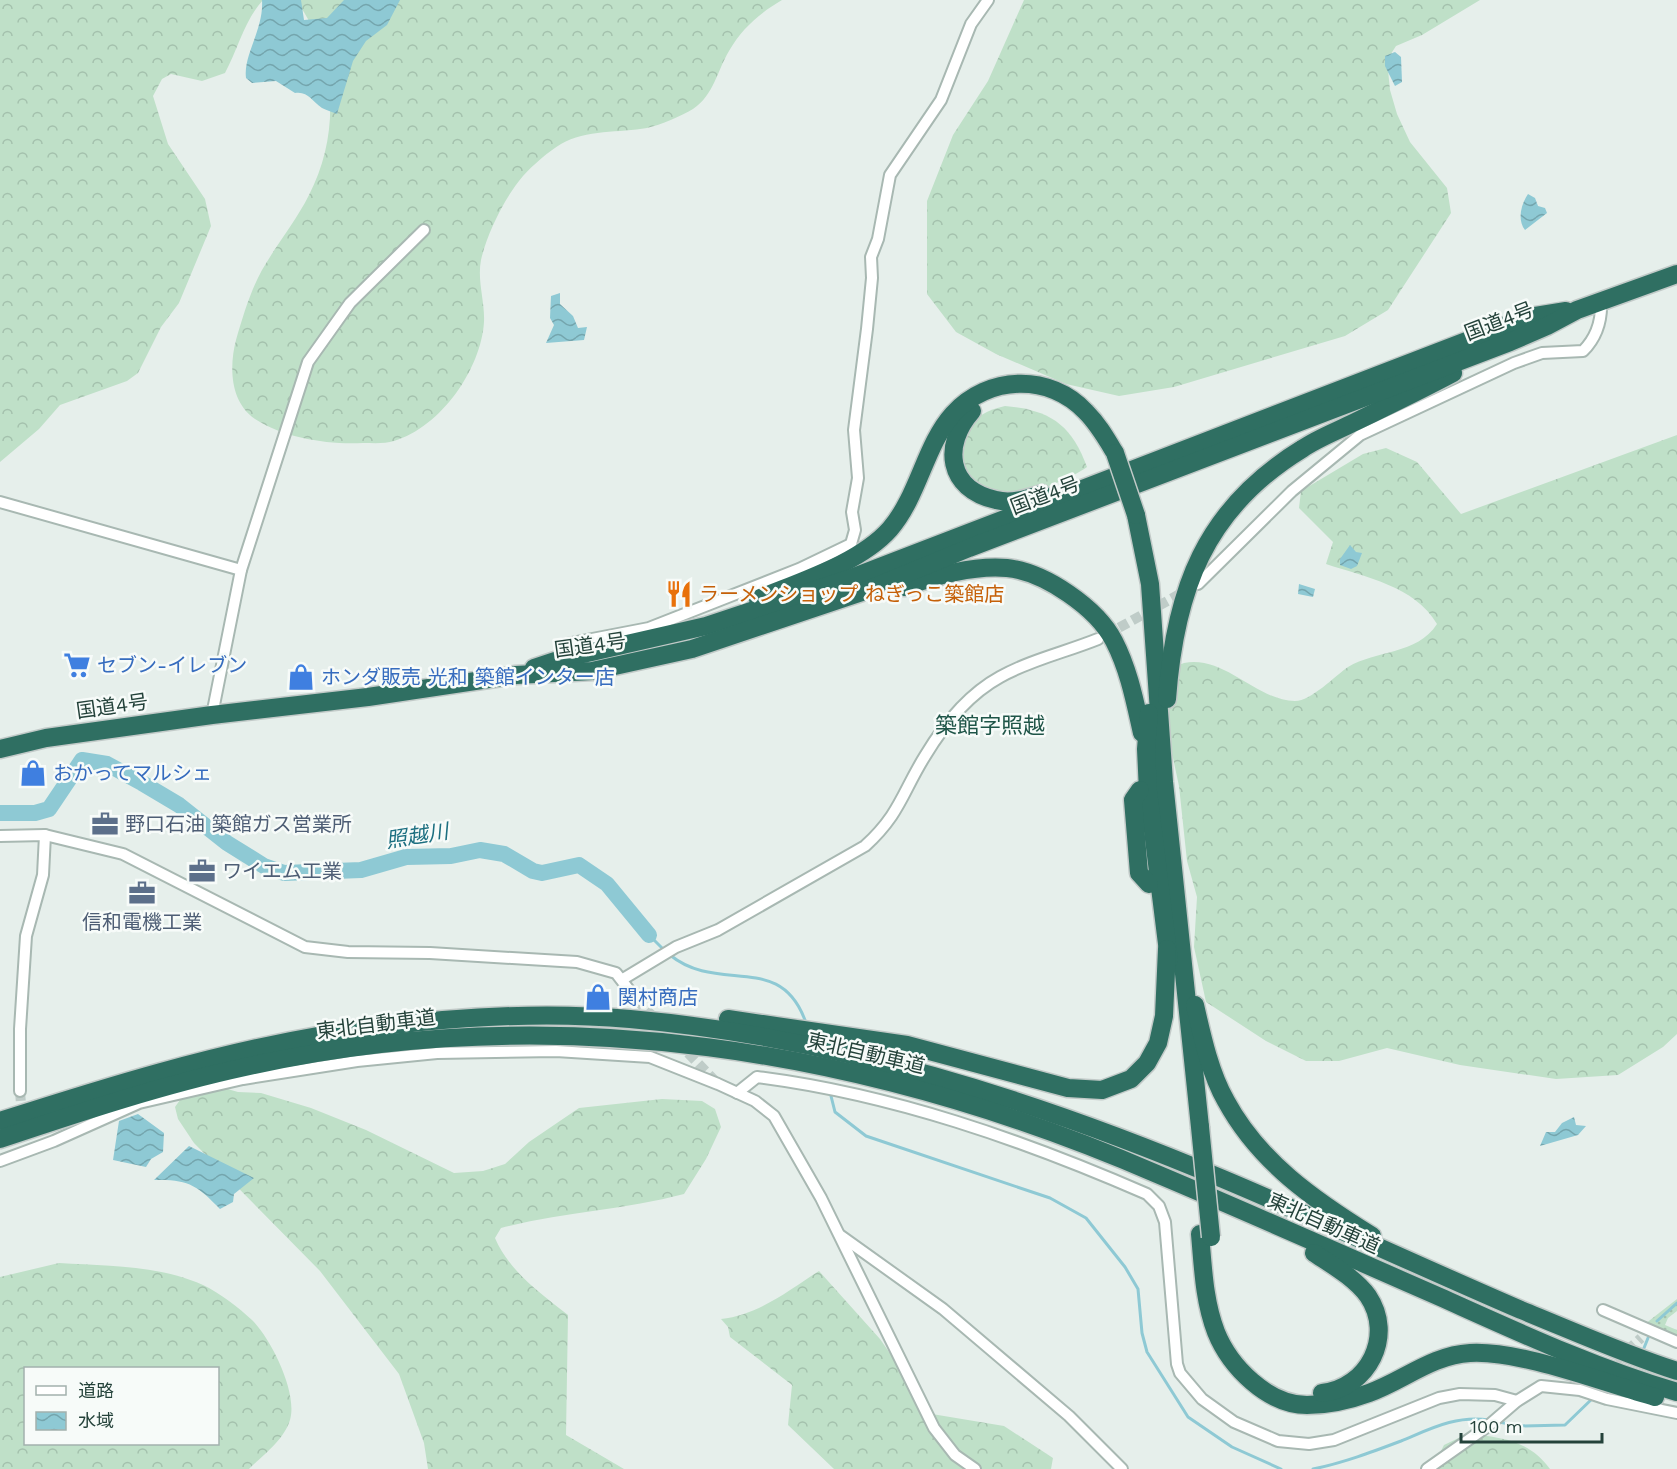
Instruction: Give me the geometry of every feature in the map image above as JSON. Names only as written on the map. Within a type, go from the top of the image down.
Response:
[{"type":"highway","name":"国道4号","points":[[635,645],[692,649],[862,592],[969,548],[1510,342],[1577,310],[1677,274]]},
{"type":"highway","name":"国道4号","points":[[0,749],[46,738],[212,715],[368,697],[516,675],[561,659],[635,645],[706,626],[854,577],[1529,317],[1577,310]]},
{"type":"highway","points":[[1160,902],[1151,765],[1178,614],[1197,561],[1232,509],[1261,479],[1303,448],[1483,359],[1510,342]]},
{"type":"highway","points":[[706,626],[738,608],[861,553],[889,530],[918,485],[937,440],[953,415],[971,398],[993,387],[1011,383],[1033,383],[1068,397],[1085,411],[1109,455],[1150,584],[1149,884],[1160,902],[1225,1099],[1242,1127],[1266,1157],[1329,1209],[1374,1237],[1479,1292]]},
{"type":"highway","points":[[1096,485],[1072,485],[1022,500],[998,501],[967,486],[956,470],[952,451],[956,435],[972,411],[988,401],[1022,393],[1042,397],[1069,411],[1109,455]]},
{"type":"highway","points":[[692,649],[744,640],[932,577],[974,570],[1009,568],[1044,580],[1074,596],[1097,617],[1113,639],[1127,669],[1174,869],[1175,945],[1194,1126],[1206,1236],[1223,1320],[1230,1338],[1245,1362],[1267,1381],[1291,1391],[1316,1394],[1344,1388],[1365,1371],[1374,1357],[1379,1327],[1375,1310],[1368,1295],[1348,1277],[1274,1226]]},
{"type":"highway","points":[[824,1040],[908,1045],[1068,1088],[1102,1090],[1131,1079],[1147,1063],[1158,1043],[1175,945]]},
{"type":"highway","name":"東北自動車道","points":[[0,1121],[184,1065],[312,1037],[429,1022],[626,1014],[714,1017],[772,1031],[824,1040],[978,1088],[1090,1127],[1223,1179],[1584,1336],[1677,1371]]},
{"type":"highway","name":"東北自動車道","points":[[0,1139],[123,1098],[249,1066],[324,1053],[430,1040],[589,1036],[682,1043],[778,1057],[832,1067],[1007,1114],[1156,1173],[1538,1341],[1677,1392]]},
{"type":"highway","points":[[1206,1236],[1206,1291],[1217,1334],[1233,1363],[1256,1385],[1277,1397],[1305,1405],[1337,1402],[1371,1393],[1435,1361],[1469,1353],[1505,1356],[1677,1402]]},
{"type":"street","points":[[561,645],[635,645],[695,612],[799,569],[851,544],[854,538],[852,512],[858,478],[854,430],[867,329],[872,278],[871,257],[878,239],[890,175],[940,100],[971,24],[988,0]]},
{"type":"street","points":[[212,715],[241,570],[308,363],[350,303],[424,231]]},
{"type":"street","points":[[1198,584],[1292,491],[1360,435],[1514,363],[1542,353],[1583,351],[1592,341],[1601,317],[1601,301]]},
{"type":"street","points":[[0,502],[241,570]]},
{"type":"street","points":[[623,979],[676,947],[718,930],[865,846],[883,830],[898,810],[924,756],[940,734],[978,692],[999,677],[1098,639]]},
{"type":"street","points":[[0,836],[45,836],[123,854],[305,947],[348,952],[430,953],[577,962],[607,969],[623,979],[636,999]]},
{"type":"street","points":[[20,1091],[20,1029],[26,936],[43,875],[45,836]]},
{"type":"street","points":[[0,1161],[54,1141],[139,1103],[243,1079],[357,1061],[437,1053],[556,1051],[650,1057],[754,1101],[774,1116],[788,1137],[840,1236],[934,1428],[955,1455],[975,1469]]},
{"type":"street","points":[[737,1093],[757,1077],[841,1090],[1018,1142],[1148,1194],[1159,1206],[1165,1221],[1169,1248],[1175,1356],[1180,1373],[1202,1399],[1234,1422],[1250,1430],[1291,1444],[1321,1443],[1439,1398],[1475,1393],[1517,1401]]},
{"type":"street","points":[[20,1152],[24,1137]]},
{"type":"street","points":[[840,1236],[943,1310],[1069,1416],[1122,1469]]},
{"type":"street","points":[[1602,1310],[1642,1334],[1677,1342]]},
{"type":"street","points":[[1427,1469],[1488,1426],[1517,1401],[1541,1386],[1587,1389],[1602,1397],[1677,1413]]},
{"type":"green space","points":[[0,0],[263,0],[246,26],[225,73],[202,81],[171,74],[162,79],[153,96],[168,144],[205,199],[211,226],[179,303],[161,327],[138,373],[127,381],[60,405],[39,429],[0,462]]},
{"type":"green space","points":[[296,0],[782,0],[766,10],[740,35],[706,97],[693,109],[647,128],[592,134],[571,139],[551,150],[527,172],[503,205],[484,250],[480,268],[484,314],[481,340],[467,377],[456,394],[442,410],[411,434],[387,443],[350,443],[307,439],[279,431],[255,419],[240,403],[232,372],[236,340],[250,295],[262,270],[309,195],[326,146],[330,121],[327,70],[310,22]]},
{"type":"green space","points":[[1024,0],[1480,0],[1422,35],[1396,46],[1387,60],[1390,90],[1397,114],[1410,142],[1447,188],[1451,213],[1388,310],[1345,336],[1174,387],[1119,396],[1066,384],[996,354],[956,332],[927,294],[927,201],[953,135],[988,81]]},
{"type":"green space","points":[[1005,406],[1035,411],[1057,422],[1074,440],[1087,467],[1051,485],[1020,495],[997,494],[977,483],[961,467],[966,435],[975,420],[983,414]]},
{"type":"green space","points":[[1677,435],[1677,1034],[1663,1047],[1618,1075],[1556,1079],[1460,1065],[1387,1048],[1339,1061],[1306,1061],[1266,1041],[1206,1002],[1194,947],[1197,897],[1187,861],[1179,786],[1173,758],[1156,715],[1164,675],[1184,663],[1199,662],[1227,671],[1280,699],[1301,700],[1315,693],[1348,667],[1419,641],[1437,624],[1416,600],[1402,592],[1372,579],[1326,564],[1333,542],[1299,508],[1301,491],[1363,454],[1386,448],[1417,462],[1461,514]]},
{"type":"green space","points":[[217,1086],[238,1092],[261,1093],[311,1108],[366,1130],[454,1173],[483,1171],[505,1164],[529,1142],[579,1108],[662,1099],[702,1101],[715,1109],[721,1127],[706,1159],[684,1194],[501,1228],[495,1238],[508,1261],[517,1271],[536,1290],[568,1315],[566,1435],[624,1469],[428,1469],[424,1443],[399,1374],[320,1271],[194,1143],[178,1119],[175,1107],[182,1097]]},
{"type":"green space","points":[[59,1263],[150,1270],[186,1278],[209,1288],[252,1320],[267,1340],[287,1382],[291,1409],[287,1427],[272,1447],[249,1469],[0,1469],[0,1277]]},
{"type":"green space","points":[[819,1271],[880,1339],[932,1414],[1004,1426],[1053,1458],[1051,1469],[834,1469],[788,1425],[792,1385],[730,1337],[728,1327],[721,1319],[748,1313],[784,1294]]},
{"type":"green space","points":[[1677,1299],[1677,1311],[1668,1318],[1665,1325],[1677,1330],[1677,1339],[1645,1324]]},
{"type":"green space","points":[[1467,1434],[1503,1439],[1523,1446],[1542,1459],[1550,1469],[1432,1469],[1444,1445]]},
{"type":"water","points":[[262,0],[301,0],[304,20],[327,18],[344,0],[400,0],[387,25],[366,41],[353,61],[337,114],[322,108],[307,95],[295,93],[276,81],[252,83],[246,78],[248,60],[260,21]]},
{"type":"water","points":[[1395,52],[1401,57],[1402,82],[1395,86],[1385,66],[1385,56]]},
{"type":"water","points":[[1528,194],[1535,198],[1538,206],[1545,208],[1547,213],[1525,230],[1521,222],[1521,212]]},
{"type":"water","points":[[560,293],[560,304],[573,316],[578,328],[587,327],[584,340],[546,343],[554,325],[550,318],[551,296]]},
{"type":"water","points":[[1350,545],[1356,552],[1362,553],[1357,566],[1351,569],[1340,565],[1340,559]]},
{"type":"water","points":[[1299,584],[1315,589],[1313,597],[1298,594]]},
{"type":"water","points":[[138,1114],[164,1133],[163,1152],[151,1159],[146,1167],[113,1160],[119,1121]]},
{"type":"water","points":[[1574,1117],[1576,1125],[1586,1126],[1578,1135],[1540,1146],[1546,1132],[1555,1132],[1562,1123]]},
{"type":"water","points":[[189,1146],[254,1178],[234,1194],[233,1202],[220,1209],[205,1194],[191,1185],[184,1182],[154,1180]]},
{"type":"waterway","name":"照越川","points":[[0,813],[35,813],[49,809],[82,760],[107,764],[179,805],[227,843],[264,866],[284,873],[361,870],[406,857],[451,856],[480,850],[504,854],[533,871],[542,873],[579,865],[607,884],[649,935]]},
{"type":"waterway","points":[[649,935],[665,951]]},
{"type":"waterway","points":[[670,955],[689,966],[708,972],[765,980],[781,987],[795,1001],[806,1023]]},
{"type":"waterway","points":[[830,1092],[835,1112],[866,1136],[1050,1198],[1086,1218],[1125,1267],[1138,1289],[1142,1333],[1147,1352],[1188,1417],[1232,1447],[1281,1469]]},
{"type":"waterway","points":[[1657,1321],[1677,1303]]},
{"type":"waterway","points":[[1644,1348],[1648,1338]]},
{"type":"waterway","points":[[1499,1422],[1520,1426],[1565,1425],[1594,1397]]},
{"type":"waterway","points":[[1313,1469],[1368,1453],[1454,1421],[1489,1420]]},
{"type":"tunnel","points":[[1106,635],[1187,590]]},
{"type":"tunnel","points":[[636,999],[718,1084]]},
{"type":"tunnel","points":[[20,1091],[22,1118]]},
{"type":"tunnel","points":[[1605,1371],[1641,1338]]},
{"type":"place","name":"ラーメンショップ ねぎっこ築館店","points":[[679,594]]},
{"type":"place","name":"セブン-イレブン","points":[[77,665]]},
{"type":"place","name":"ホンダ販売 光和 築館インター店","points":[[301,677]]},
{"type":"place","name":"おかってマルシェ","points":[[33,773]]},
{"type":"place","name":"野口石油 築館ガス営業所","points":[[105,824]]},
{"type":"place","name":"ワイエム工業","points":[[202,871]]},
{"type":"place","name":"信和電機工業","points":[[142,893]]},
{"type":"place","name":"関村商店","points":[[598,997]]},
{"type":"district","name":"築館字照越","points":[[990,725]]}]
